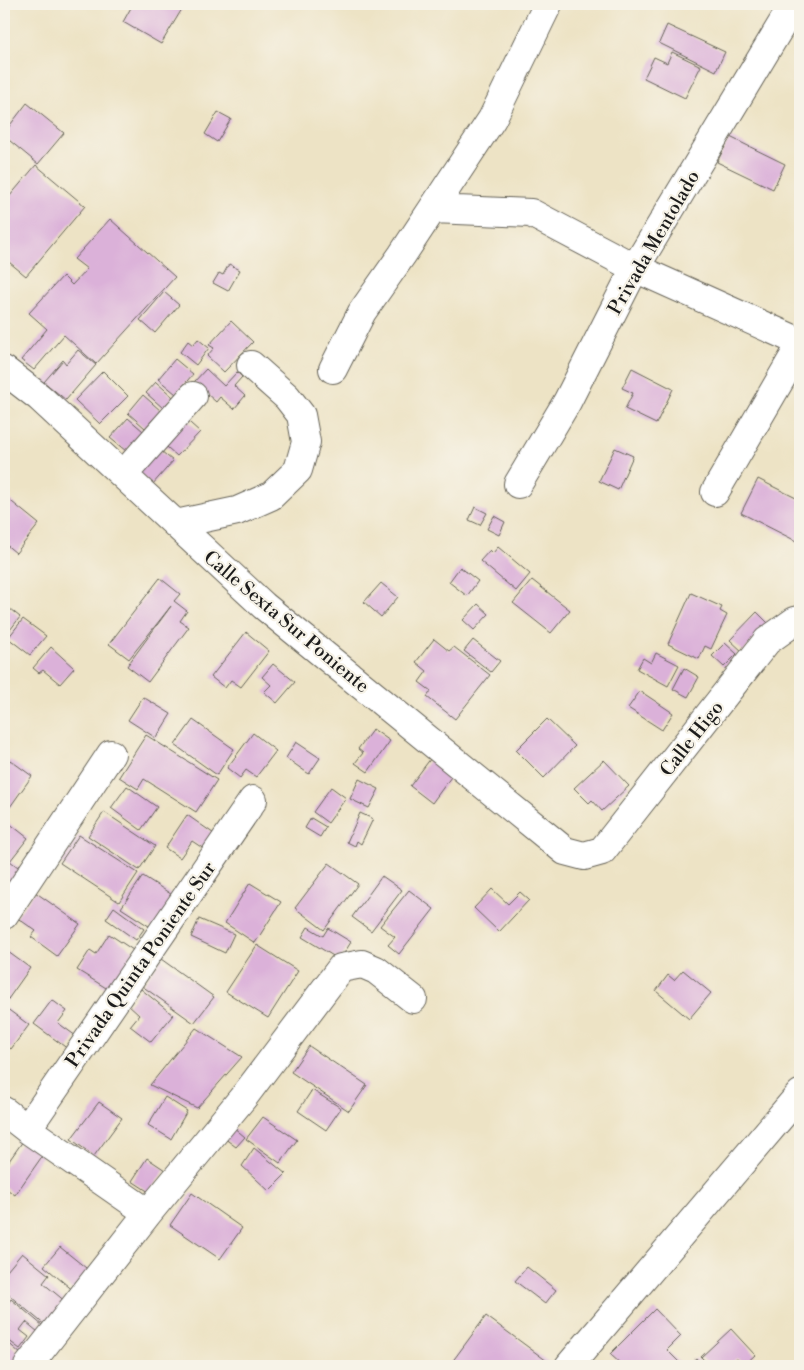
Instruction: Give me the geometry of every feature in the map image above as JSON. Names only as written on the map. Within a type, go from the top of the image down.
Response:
[{"type":"street","points":[[333,369],[362,312],[492,119],[548,4]]},
{"type":"street","name":"Privada Mentolado","points":[[518,484],[567,402],[635,268],[794,4]]},
{"type":"street","points":[[433,209],[532,213],[635,268],[800,342]]},
{"type":"street","points":[[715,492],[800,346]]},
{"type":"street","points":[[176,524],[237,511],[271,496],[298,470],[306,442],[301,415],[287,397],[251,365]]},
{"type":"street","name":"Calle Sexta Sur Poniente","points":[[4,370],[39,397],[264,606],[565,850],[584,856]]},
{"type":"street","points":[[123,475],[193,396]]},
{"type":"street","name":"Calle Higo","points":[[584,856],[602,851],[767,641],[795,621],[800,620]]},
{"type":"street","points":[[4,915],[111,754]]},
{"type":"street","name":"Privada Quinta Poniente Sur","points":[[11,1119],[252,800]]},
{"type":"street","points":[[28,1366],[148,1213],[246,1094],[341,968],[362,964],[376,970],[413,998]]},
{"type":"street","points":[[569,1366],[800,1094]]},
{"type":"street","points":[[11,1119],[148,1213]]},
{"type":"building","points":[[133,4],[185,4],[161,44],[123,22]]},
{"type":"building","points":[[667,25],[725,52],[716,71],[659,43]]},
{"type":"building","points":[[672,52],[701,66],[685,98],[644,78],[654,57],[667,63]]},
{"type":"building","points":[[27,103],[64,133],[38,164],[4,136],[4,133]]},
{"type":"building","points":[[218,112],[231,119],[217,142],[205,134]]},
{"type":"building","points":[[730,137],[785,164],[773,189],[717,162]]},
{"type":"building","points":[[36,165],[85,206],[26,276],[4,258],[4,203]]},
{"type":"building","points":[[110,219],[175,277],[96,364],[64,335],[34,370],[21,360],[47,329],[29,313],[63,276],[72,285],[87,269],[74,259]]},
{"type":"building","points":[[229,264],[240,270],[228,291],[213,283],[219,273],[223,275]]},
{"type":"building","points":[[164,292],[179,305],[155,333],[140,320]]},
{"type":"building","points":[[231,321],[253,342],[224,372],[207,356],[214,348],[209,345]]},
{"type":"building","points":[[198,339],[209,348],[196,365],[180,352],[188,341],[193,345]]},
{"type":"building","points":[[78,350],[96,365],[66,400],[44,382],[63,360],[66,364]]},
{"type":"building","points":[[175,359],[193,374],[176,394],[158,379]]},
{"type":"building","points":[[632,368],[673,389],[656,424],[625,409],[633,393],[622,388]]},
{"type":"building","points":[[206,369],[224,386],[237,372],[242,377],[234,386],[245,396],[234,409],[220,397],[216,402],[194,382]]},
{"type":"building","points":[[103,371],[128,396],[100,424],[75,400]]},
{"type":"building","points":[[156,382],[173,397],[163,408],[146,393]]},
{"type":"building","points":[[143,395],[161,411],[145,428],[128,413]]},
{"type":"building","points":[[180,414],[200,432],[177,456],[158,439]]},
{"type":"building","points":[[128,418],[143,431],[126,451],[110,438]]},
{"type":"building","points":[[154,445],[173,461],[152,485],[134,469]]},
{"type":"building","points":[[615,448],[633,456],[618,490],[599,481]]},
{"type":"building","points":[[758,479],[800,500],[800,543],[741,513]]},
{"type":"building","points":[[7,498],[39,524],[16,553],[4,543],[4,503]]},
{"type":"building","points":[[475,507],[487,513],[480,525],[469,520]]},
{"type":"building","points":[[494,516],[505,522],[499,535],[487,529]]},
{"type":"building","points":[[498,547],[530,574],[516,591],[480,561],[490,550],[493,553]]},
{"type":"building","points":[[460,567],[478,581],[467,596],[449,582]]},
{"type":"building","points":[[160,578],[180,594],[174,601],[187,611],[180,621],[189,627],[148,682],[127,666],[171,606],[129,659],[109,644]]},
{"type":"building","points":[[532,580],[570,610],[551,633],[513,603]]},
{"type":"building","points":[[381,583],[398,597],[381,617],[364,602]]},
{"type":"building","points":[[691,593],[722,607],[720,611],[727,615],[711,649],[705,646],[699,659],[668,644]]},
{"type":"building","points":[[478,604],[489,614],[474,630],[463,620]]},
{"type":"building","points":[[4,606],[20,617],[4,638]]},
{"type":"building","points":[[757,612],[769,624],[743,652],[730,640]]},
{"type":"building","points":[[23,619],[46,636],[30,655],[8,638]]},
{"type":"building","points":[[246,632],[269,651],[241,687],[231,680],[225,688],[211,677]]},
{"type":"building","points":[[434,639],[449,651],[454,647],[490,675],[455,719],[427,697],[431,691],[419,682],[427,671],[416,662]]},
{"type":"building","points":[[473,640],[500,661],[491,672],[464,651]]},
{"type":"building","points":[[725,643],[737,654],[724,667],[712,656]]},
{"type":"building","points":[[51,647],[74,668],[60,684],[43,670],[39,673],[33,668]]},
{"type":"building","points":[[656,653],[679,665],[668,686],[637,669],[643,658],[651,663]]},
{"type":"building","points":[[273,664],[295,682],[277,703],[264,692],[271,685],[262,677]]},
{"type":"building","points":[[684,668],[699,677],[688,697],[673,689]]},
{"type":"building","points":[[640,691],[673,713],[662,730],[628,708]]},
{"type":"building","points":[[143,697],[171,714],[156,738],[128,720]]},
{"type":"building","points":[[547,719],[575,746],[544,778],[516,750]]},
{"type":"building","points":[[193,720],[234,749],[217,775],[175,745]]},
{"type":"building","points":[[373,729],[390,741],[368,772],[355,763],[363,753],[358,749]]},
{"type":"building","points":[[253,733],[276,751],[256,777],[246,770],[240,778],[227,768]]},
{"type":"building","points":[[146,735],[217,780],[196,812],[144,779],[138,789],[119,777]]},
{"type":"building","points":[[296,742],[320,758],[309,774],[286,758]]},
{"type":"building","points":[[437,750],[459,766],[432,803],[410,786]]},
{"type":"building","points":[[10,760],[32,776],[10,807],[4,802],[4,770]]},
{"type":"building","points":[[604,760],[629,786],[602,811],[592,800],[589,803],[574,788]]},
{"type":"building","points":[[359,779],[379,789],[369,808],[350,799]]},
{"type":"building","points":[[127,786],[157,807],[141,830],[111,808]]},
{"type":"building","points":[[331,787],[346,798],[328,823],[313,812]]},
{"type":"building","points":[[104,812],[155,846],[139,870],[88,836]]},
{"type":"building","points":[[360,813],[373,819],[361,844],[357,841],[355,846],[347,842]]},
{"type":"building","points":[[187,815],[220,838],[210,853],[192,841],[180,858],[165,848]]},
{"type":"building","points":[[311,818],[326,827],[320,837],[305,828]]},
{"type":"building","points":[[4,819],[28,838],[10,861],[26,873],[10,893],[4,888]]},
{"type":"building","points":[[79,835],[138,873],[119,902],[60,863]]},
{"type":"building","points":[[329,863],[358,884],[324,930],[295,908]]},
{"type":"building","points":[[143,876],[177,898],[155,930],[121,908]]},
{"type":"building","points":[[382,876],[402,890],[371,931],[352,917]]},
{"type":"building","points":[[250,883],[281,902],[255,943],[225,923]]},
{"type":"building","points":[[492,889],[508,904],[520,892],[529,900],[499,932],[474,908]]},
{"type":"building","points":[[409,890],[434,909],[399,954],[388,945],[395,937],[380,926]]},
{"type":"building","points":[[35,892],[80,924],[57,956],[31,937],[36,931],[16,917]]},
{"type":"building","points":[[114,907],[144,929],[136,940],[106,919]]},
{"type":"building","points":[[199,919],[234,934],[225,953],[191,937]]},
{"type":"building","points":[[308,927],[323,936],[328,928],[351,942],[340,960],[302,937]]},
{"type":"building","points":[[109,934],[136,952],[111,991],[77,970],[90,950],[96,954]]},
{"type":"building","points":[[257,945],[298,971],[268,1018],[226,992]]},
{"type":"building","points":[[4,949],[30,968],[6,1002],[4,1001]]},
{"type":"building","points":[[161,959],[214,997],[194,1023],[142,986]]},
{"type":"building","points":[[683,970],[711,993],[689,1019],[656,991],[668,975],[674,980]]},
{"type":"building","points":[[141,989],[173,1015],[151,1042],[130,1026],[139,1015],[128,1005]]},
{"type":"building","points":[[52,1000],[67,1011],[58,1023],[76,1036],[68,1049],[34,1024]]},
{"type":"building","points":[[6,1008],[29,1025],[11,1049],[4,1044],[4,1012]]},
{"type":"building","points":[[196,1028],[242,1057],[197,1108],[150,1085]]},
{"type":"building","points":[[309,1046],[367,1085],[349,1111],[291,1072]]},
{"type":"building","points":[[312,1090],[341,1108],[326,1130],[298,1111]]},
{"type":"building","points":[[165,1097],[187,1111],[171,1139],[148,1125]]},
{"type":"building","points":[[99,1102],[122,1118],[94,1156],[71,1139]]},
{"type":"building","points":[[263,1117],[297,1140],[280,1163],[246,1139]]},
{"type":"building","points":[[233,1127],[245,1137],[236,1147],[224,1138]]},
{"type":"building","points":[[23,1141],[43,1155],[15,1195],[4,1187],[4,1168]]},
{"type":"building","points":[[254,1148],[286,1174],[269,1191],[242,1166]]},
{"type":"building","points":[[147,1158],[165,1170],[149,1192],[132,1181]]},
{"type":"building","points":[[192,1193],[242,1228],[220,1259],[170,1225]]},
{"type":"building","points":[[60,1247],[91,1272],[75,1292],[44,1266]]},
{"type":"building","points":[[22,1253],[49,1275],[43,1283],[66,1302],[46,1326],[4,1291],[4,1269],[7,1271]]},
{"type":"building","points":[[527,1267],[556,1290],[545,1304],[515,1281]]},
{"type":"building","points":[[11,1299],[43,1326],[38,1332],[26,1322],[20,1330],[29,1337],[20,1349],[4,1337],[4,1309]]},
{"type":"building","points":[[655,1309],[681,1336],[667,1350],[683,1366],[623,1366],[610,1354]]},
{"type":"building","points":[[486,1316],[551,1364],[549,1366],[449,1366]]},
{"type":"building","points":[[731,1329],[755,1355],[744,1365],[737,1358],[728,1366],[710,1366],[701,1357]]},
{"type":"building","points":[[4,1339],[22,1355],[13,1366],[4,1366]]},
{"type":"building","points":[[696,1358],[704,1366],[687,1366]]}]
